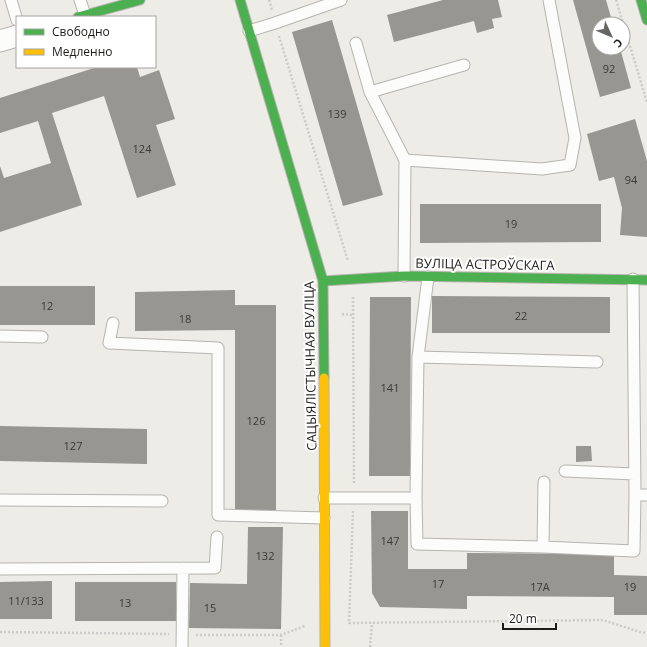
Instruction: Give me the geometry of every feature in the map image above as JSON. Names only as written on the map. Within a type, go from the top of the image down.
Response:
[{"type":"street","points":[[81,16],[140,0]]},
{"type":"street","name":"САЦЫЯЛІСТЫЧНАЯ ВУЛІЦА","points":[[240,0],[323,281],[324,647]]},
{"type":"street","points":[[641,0],[647,20]]},
{"type":"street","points":[[0,41],[16,36]]},
{"type":"street","name":"ВУЛІЦА АСТРОЎСКАГА","points":[[323,281],[404,276],[647,280]]},
{"type":"lane","points":[[11,0],[16,17]]},
{"type":"lane","points":[[80,0],[81,16]]},
{"type":"lane","points":[[249,31],[341,0]]},
{"type":"lane","points":[[405,160],[542,169],[570,165],[575,138],[549,0]]},
{"type":"lane","points":[[356,43],[370,92],[405,160],[404,276]]},
{"type":"lane","points":[[370,92],[464,65]]},
{"type":"lane","points":[[428,277],[418,357],[416,498],[417,544],[634,551],[635,474],[633,279]]},
{"type":"lane","points":[[113,323],[109,343],[218,348],[218,515],[324,518]]},
{"type":"lane","points":[[0,336],[42,337]]},
{"type":"lane","points":[[418,357],[598,362]]},
{"type":"lane","points":[[565,471],[635,474]]},
{"type":"lane","points":[[543,547],[544,482]]},
{"type":"lane","points":[[635,495],[647,495]]},
{"type":"lane","points":[[324,498],[416,498]]},
{"type":"lane","points":[[0,500],[162,502]]},
{"type":"lane","points":[[0,569],[215,568],[218,537]]},
{"type":"lane","points":[[182,647],[183,568]]},
{"type":"path","points":[[269,0],[353,279],[354,498],[349,623],[603,620],[647,633]]},
{"type":"path","points":[[616,0],[645,91],[647,102]]},
{"type":"path","points":[[370,647],[372,623]]},
{"type":"path","points":[[281,635],[282,647]]},
{"type":"building","points":[[443,0],[498,0],[502,17],[492,19],[494,28],[477,33],[474,21],[394,42],[387,15]]},
{"type":"building","points":[[573,0],[606,0],[611,16],[591,16],[591,56],[622,56],[631,88],[600,97]]},
{"type":"building","points":[[332,20],[383,195],[343,206],[292,32]]},
{"type":"building","points":[[94,68],[137,68],[140,77],[159,70],[175,119],[156,125],[176,185],[137,198],[104,96],[52,113],[82,205],[0,232],[0,166],[4,178],[51,163],[38,121],[0,133],[0,98]]},
{"type":"building","points":[[635,119],[647,161],[647,237],[620,235],[622,208],[614,177],[599,181],[587,134]]},
{"type":"building","points":[[420,204],[601,204],[601,242],[420,243]]},
{"type":"building","points":[[0,286],[95,286],[95,325],[0,325]]},
{"type":"building","points":[[235,290],[235,305],[276,305],[276,510],[235,510],[235,330],[135,331],[135,292]]},
{"type":"building","points":[[432,296],[610,297],[610,333],[432,333]]},
{"type":"building","points":[[370,297],[411,297],[410,476],[369,476]]},
{"type":"building","points":[[0,426],[147,429],[147,464],[0,461]]},
{"type":"building","points":[[576,446],[591,446],[592,461],[576,462]]},
{"type":"building","points":[[371,511],[408,511],[408,569],[467,569],[467,553],[614,554],[614,575],[647,576],[647,615],[614,615],[614,597],[467,596],[467,609],[380,607],[372,593]]},
{"type":"building","points":[[248,527],[283,527],[281,629],[189,628],[190,583],[247,584]]},
{"type":"building","points":[[52,581],[52,619],[0,619],[0,582]]},
{"type":"building","points":[[75,582],[176,582],[176,621],[75,621]]},
{"type":"traffic: fast","points":[[82,16],[140,0]]},
{"type":"traffic: fast","points":[[240,0],[323,281],[324,378]]},
{"type":"traffic: fast","points":[[641,0],[647,20]]},
{"type":"traffic: fast","points":[[323,281],[404,276],[647,280]]},
{"type":"traffic: slow","points":[[324,378],[325,647]]}]
